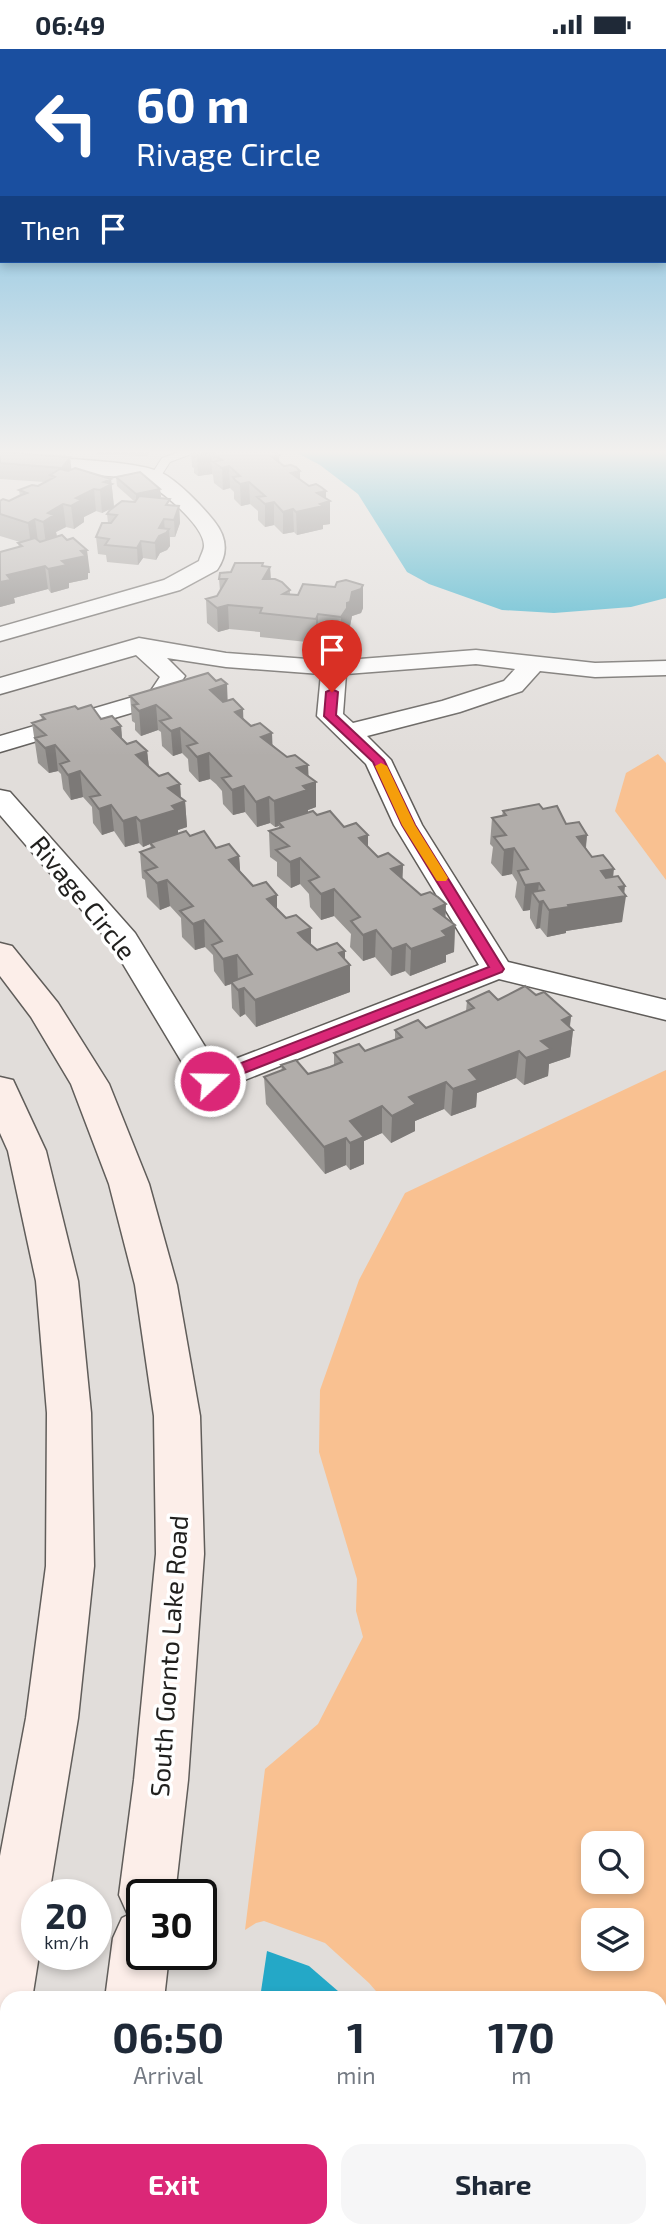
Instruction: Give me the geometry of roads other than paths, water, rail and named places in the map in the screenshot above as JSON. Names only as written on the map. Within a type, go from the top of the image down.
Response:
[{"type":"street","points":[[0,686],[119,627],[172,585],[209,565],[213,551]]},
{"type":"street","points":[[0,744],[159,697],[173,676],[119,627]]},
{"type":"street","points":[[0,634],[119,627],[226,660],[334,668],[476,657],[595,670],[660,657]]},
{"type":"street","points":[[350,732],[451,707],[513,686],[534,663]]},
{"type":"street","points":[[334,668],[330,716],[378,760],[408,825],[497,969],[666,1010]]},
{"type":"street","name":"Rivage Circle","points":[[0,798],[124,940],[210,1081],[497,969]]},
{"type":"street","name":"South Gornto Lake Road","points":[[0,953],[45,1010],[90,1084],[130,1184],[156,1285],[177,1416],[180,1554],[161,1780],[149,1879]]},
{"type":"street","points":[[0,1089],[27,1151],[57,1281],[69,1413],[70,1552],[52,1718],[4,1991]]},
{"type":"street","points":[[135,1991],[138,1970]]},
{"type":"water","points":[[394,551],[666,551],[666,598],[631,607],[554,613],[502,610],[429,584],[407,572]]},
{"type":"water","points":[[267,1951],[309,1966],[338,1991],[261,1991]]}]
